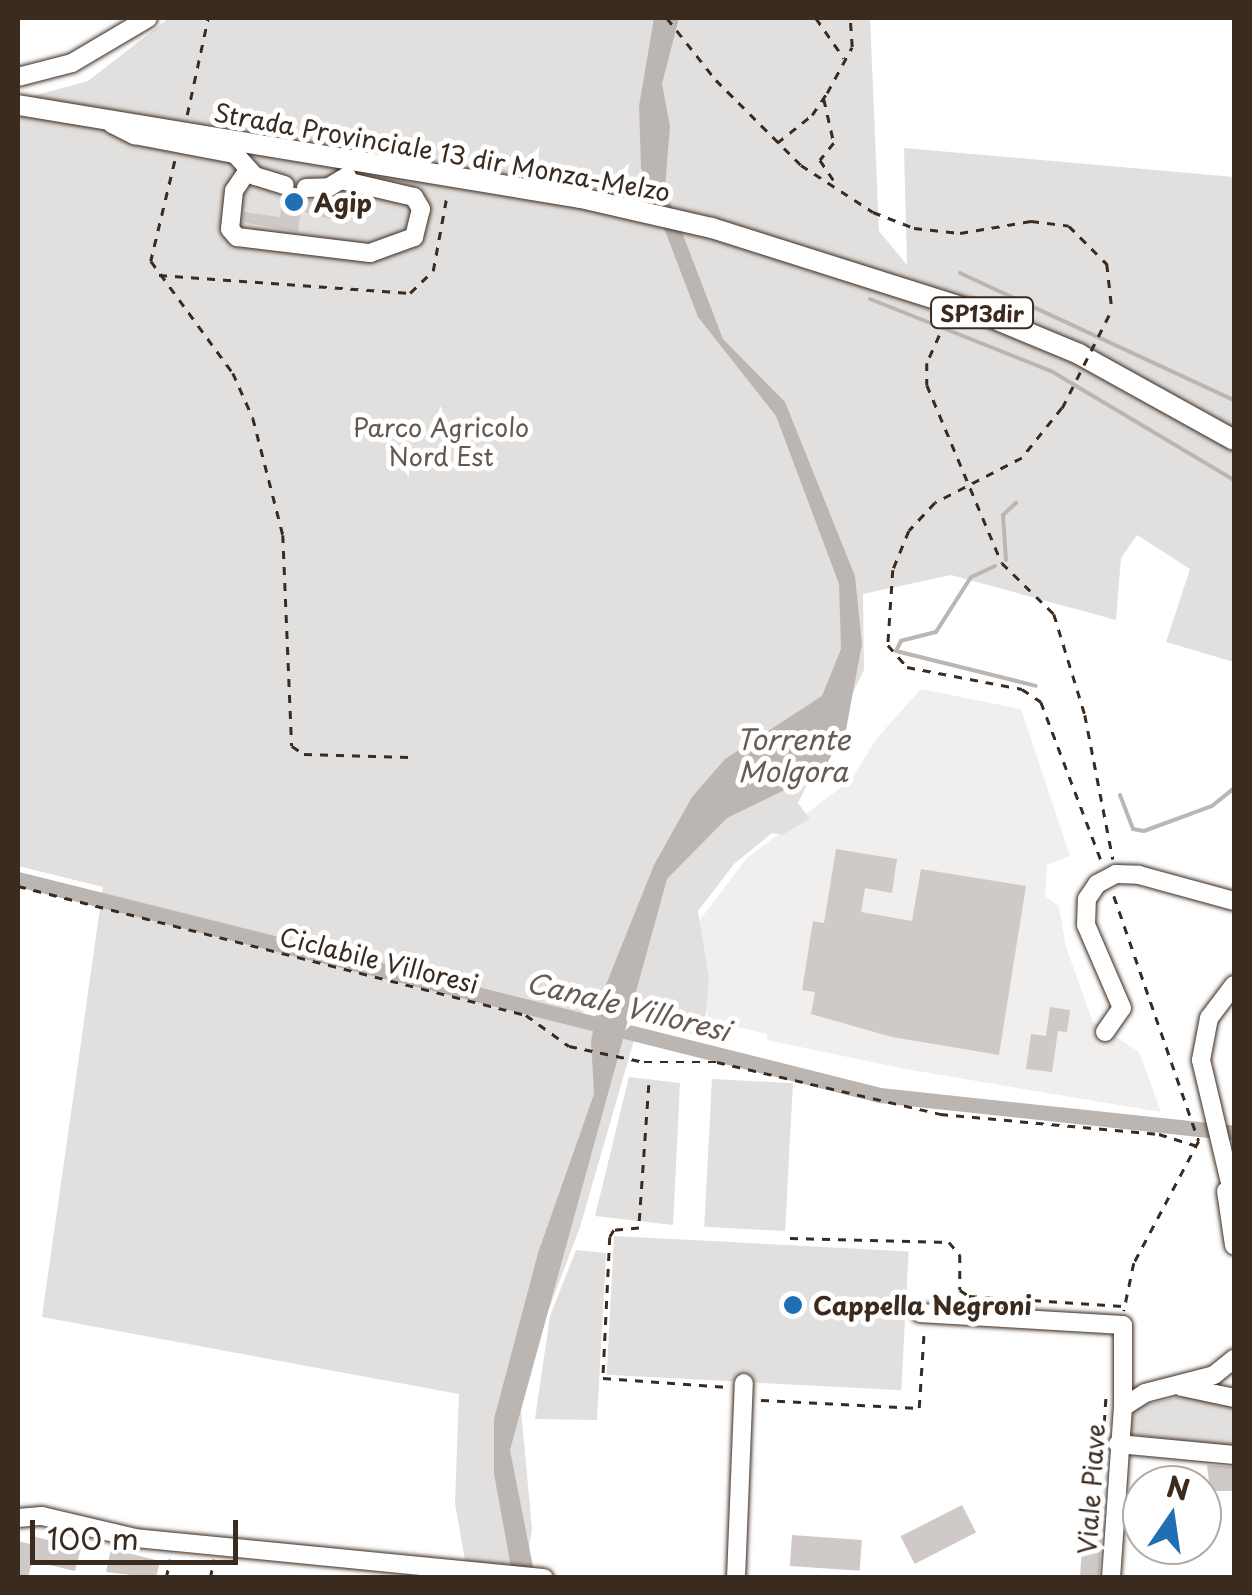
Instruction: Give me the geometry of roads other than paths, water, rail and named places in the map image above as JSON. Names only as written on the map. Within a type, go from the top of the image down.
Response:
[{"type":"main road","name":"Strada Provinciale 13 dir Monza-Melzo","points":[[18,105],[103,118],[182,138],[369,162],[636,208],[712,228],[984,314],[1080,354],[1234,440]]},
{"type":"street","points":[[18,77],[72,62],[148,18]]},
{"type":"street","points":[[182,138],[235,154],[248,170],[285,185]]},
{"type":"street","points":[[306,188],[341,180],[369,162]]},
{"type":"street","points":[[248,170],[234,191],[230,229],[237,238],[370,253],[414,237],[421,208],[414,198],[341,180]]},
{"type":"street","points":[[1105,1032],[1122,1008],[1096,954],[1085,911],[1091,890],[1111,875],[1234,901]]},
{"type":"street","points":[[1200,891],[1234,892]]},
{"type":"street","points":[[1234,985],[1215,1007],[1202,1041],[1204,1127],[1234,1200]]},
{"type":"street","points":[[1223,1166],[1234,1245]]},
{"type":"street","points":[[922,1313],[1124,1316],[1123,1408]]},
{"type":"street","name":"Viale Piave","points":[[1111,1578],[1123,1408],[1145,1393],[1182,1386],[1234,1359]]},
{"type":"street","name":"Viale Piave","points":[[1182,1386],[1234,1398]]},
{"type":"street","points":[[736,1578],[744,1390]]},
{"type":"street","points":[[1118,1444],[1234,1455]]},
{"type":"street","points":[[18,1518],[42,1516],[195,1543],[431,1572],[492,1572],[544,1578]]},
{"type":"water","name":"Torrente Molgora","points":[[654,18],[679,18],[662,84],[670,126],[665,188],[723,339],[785,402],[855,576],[862,644],[846,730],[822,772],[727,818],[667,879],[510,1450],[535,1577],[513,1578],[494,1474],[494,1419],[538,1253],[594,1094],[591,1041],[599,1002],[654,865],[692,797],[725,759],[822,696],[841,649],[839,584],[776,416],[698,317],[641,168],[639,106]]},
{"type":"waterway","points":[[960,273],[1234,400]]},
{"type":"waterway","points":[[870,299],[1051,371],[1234,480]]},
{"type":"waterway","points":[[1006,560],[1003,515],[1016,503]]},
{"type":"waterway","points":[[995,566],[971,577],[936,632],[901,641],[896,651],[1036,686]]},
{"type":"waterway","points":[[1120,795],[1133,829],[1144,831],[1212,806],[1234,788]]},
{"type":"waterway","name":"Canale Villoresi","points":[[18,879],[880,1095],[1234,1133]]},
{"type":"place","name":"Agip","points":[[294,202]]},
{"type":"place","name":"Cappella Negroni","points":[[793,1305]]},
{"type":"park label","name":"Parco Agricolo Nord Est","points":[[441,442]]}]
